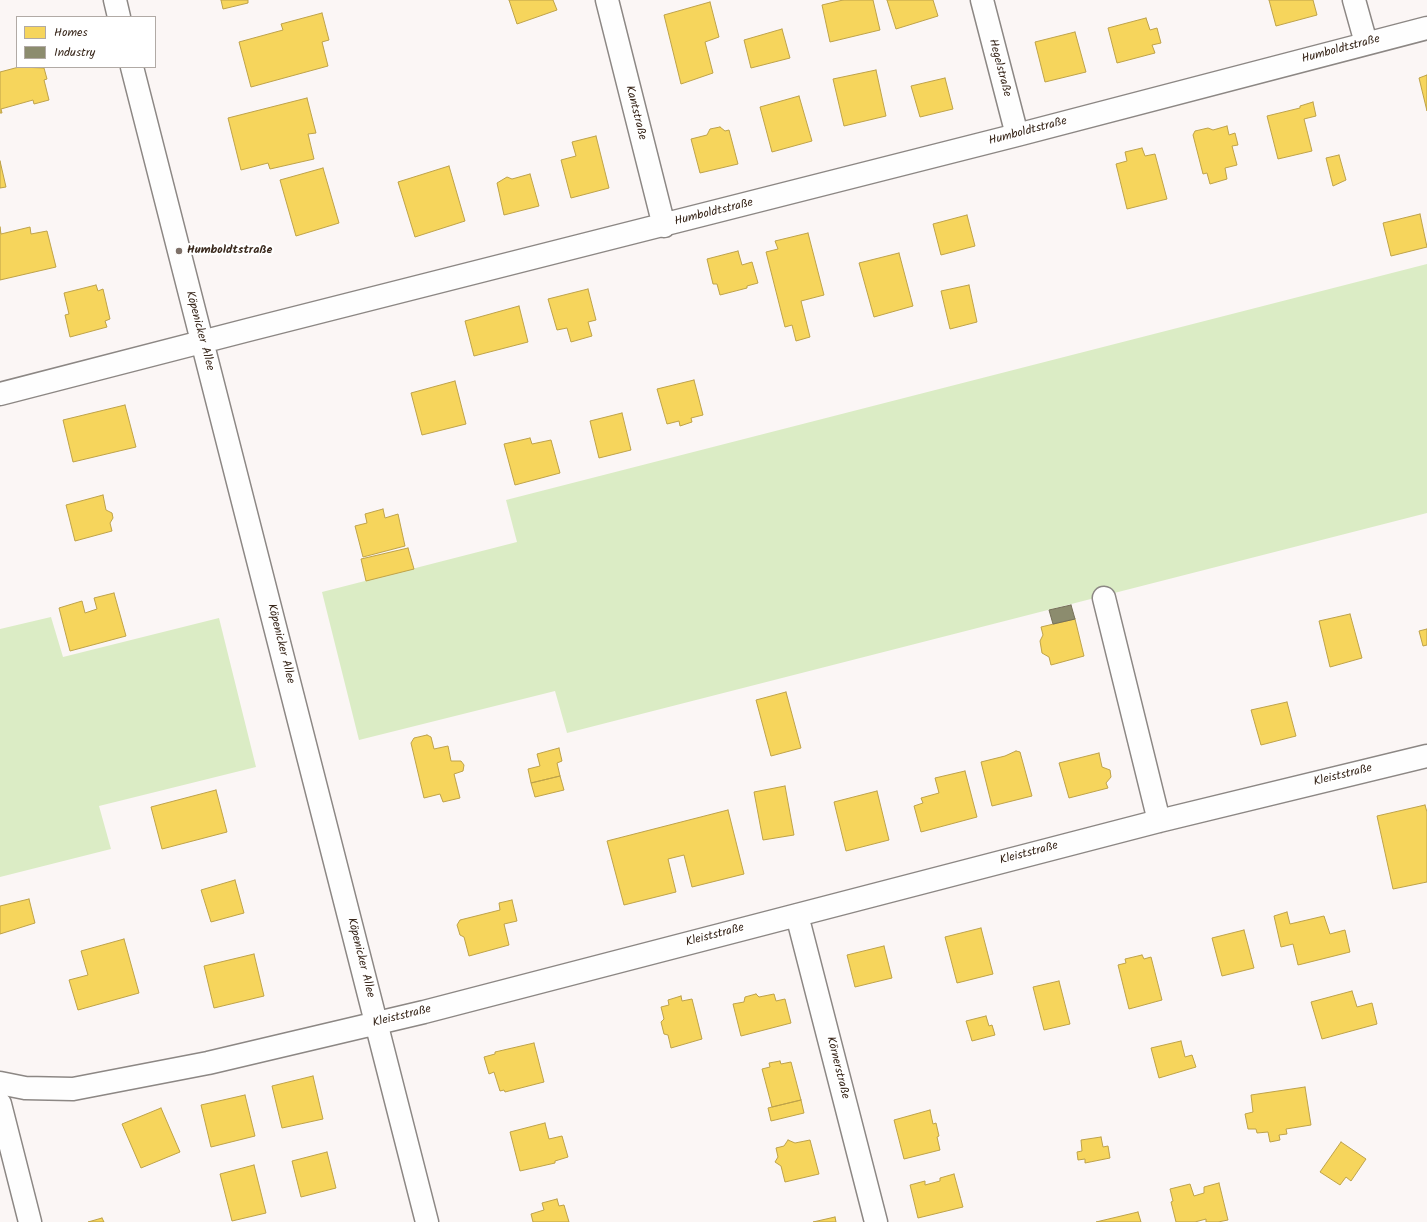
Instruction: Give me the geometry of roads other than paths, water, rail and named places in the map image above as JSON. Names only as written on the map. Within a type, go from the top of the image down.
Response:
[{"type":"street","points":[[115,0],[119,16]]},
{"type":"street","name":"Kantstraße","points":[[606,0],[664,226]]},
{"type":"street","name":"Hegelstraße","points":[[982,0],[1017,135]]},
{"type":"street","points":[[1354,0],[1366,43]]},
{"type":"street","name":"Humboldtstraße","points":[[0,394],[664,226],[1427,28]]},
{"type":"street","name":"Köpenicker Allee","points":[[132,68],[427,1222]]},
{"type":"street","points":[[1104,598],[1159,821]]},
{"type":"street","name":"Kleiststraße","points":[[0,1083],[25,1088],[73,1090],[208,1062],[377,1023],[1159,821],[1427,756]]},
{"type":"street","name":"Körnerstraße","points":[[797,915],[876,1222]]},
{"type":"street","points":[[0,1104],[30,1222]]},
{"type":"place","name":"Humboldtstraße","points":[[179,251]]}]
